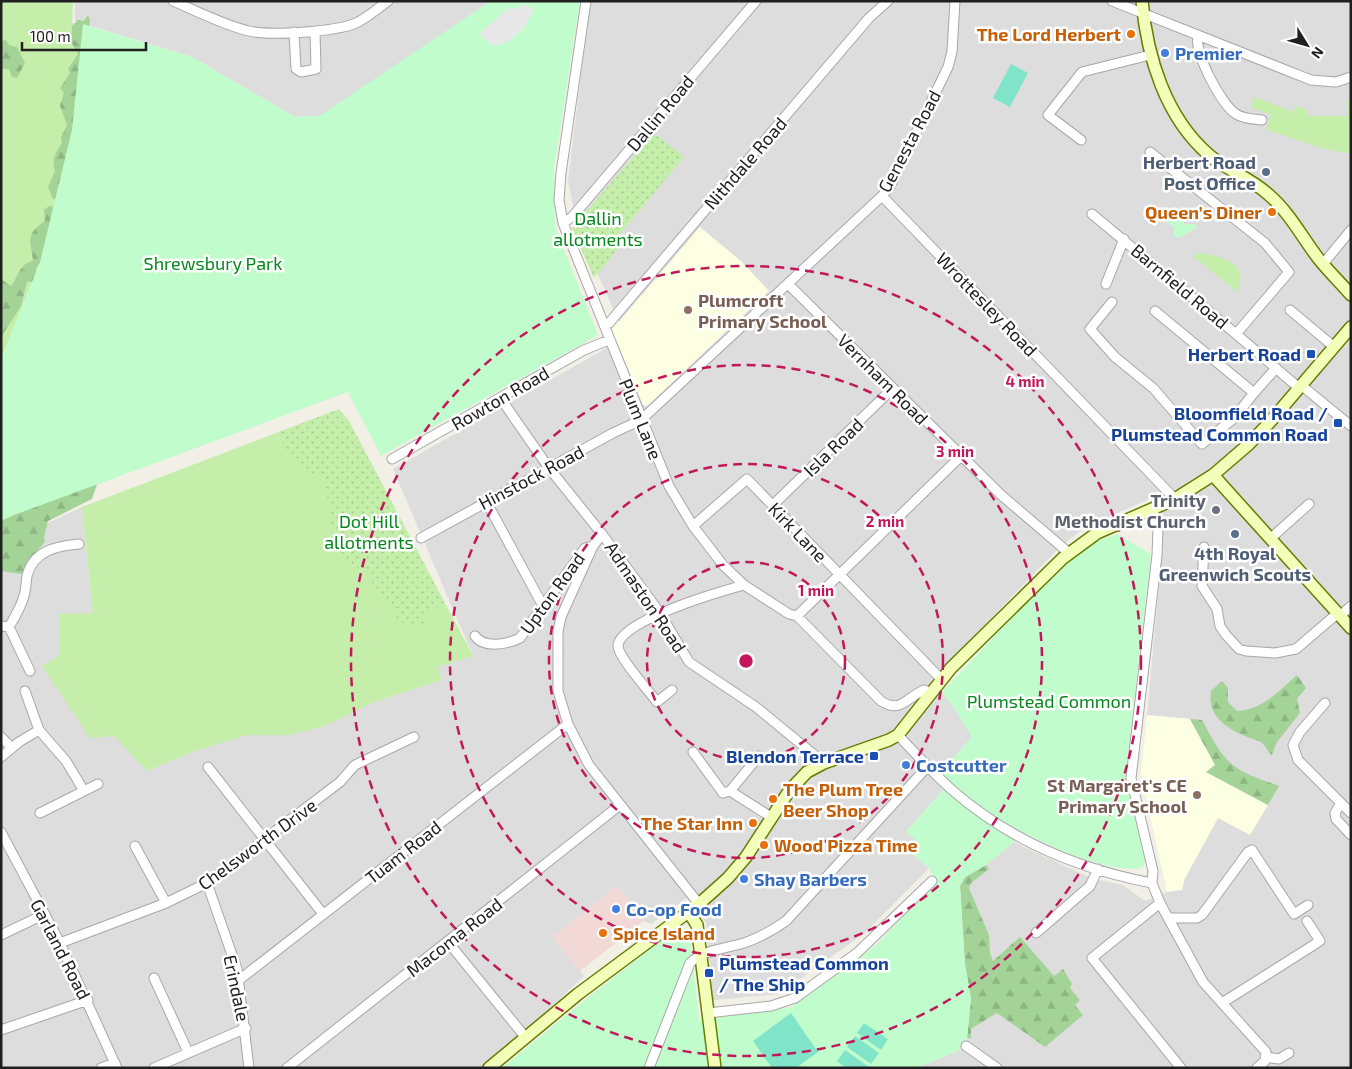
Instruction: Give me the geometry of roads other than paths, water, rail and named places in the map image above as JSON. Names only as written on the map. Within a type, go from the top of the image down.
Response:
[{"type":"street","points":[[173,1],[248,31],[265,33],[315,31],[356,23],[388,1]]},
{"type":"street","name":"Plum Lane","points":[[586,1],[561,173],[559,200],[563,222],[669,486],[693,526],[724,565],[744,585],[789,614],[797,616],[888,706],[901,705],[924,690],[930,692]]},
{"type":"street","name":"Dallin Road","points":[[563,222],[572,217],[756,1]]},
{"type":"street","name":"Nithdale Road","points":[[604,325],[609,323],[869,18],[888,1]]},
{"type":"street","name":"Genesta Road","points":[[641,420],[882,196],[890,186],[948,67],[952,52],[955,1]]},
{"type":"street","points":[[1112,1],[1143,15],[1312,80],[1336,82],[1351,77]]},
{"type":"street","points":[[1142,1],[1150,55],[1170,104],[1196,142],[1216,160],[1268,194],[1286,212],[1323,264],[1351,294]]},
{"type":"street","points":[[294,32],[296,69],[301,72],[313,72],[316,69],[315,31]]},
{"type":"street","points":[[1198,36],[1196,44],[1214,85],[1226,104],[1235,114],[1245,118],[1262,120]]},
{"type":"street","points":[[1080,140],[1048,114],[1082,72],[1150,55]]},
{"type":"street","name":"Barnfield Road","points":[[1150,152],[1265,243],[1289,272],[1236,334]]},
{"type":"street","name":"Wrottesley Road","points":[[882,196],[1175,499]]},
{"type":"street","name":"Barnfield Road","points":[[1092,214],[1276,368],[1351,426]]},
{"type":"street","points":[[1323,264],[1351,230]]},
{"type":"street","name":"Barnfield Road","points":[[1106,284],[1124,239]]},
{"type":"street","name":"Vernham Road","points":[[788,284],[1000,494],[1069,553]]},
{"type":"street","points":[[1112,302],[1090,329],[1115,357],[1153,388],[1202,444],[1233,419],[1276,368]]},
{"type":"street","points":[[1290,310],[1334,346]]},
{"type":"street","points":[[1155,311],[1254,393]]},
{"type":"street","points":[[489,1068],[578,994],[699,904],[738,867],[770,817],[798,780],[807,772],[824,763],[898,735],[941,679],[1069,553],[1097,533],[1175,499],[1213,476],[1249,444],[1351,326]]},
{"type":"street","name":"Rowton Road","points":[[392,460],[584,350],[609,340]]},
{"type":"street","name":"Isla Road","points":[[773,506],[893,388]]},
{"type":"street","name":"Admaston Road","points":[[501,399],[549,468],[602,534],[660,613],[689,662],[756,706],[824,763]]},
{"type":"street","name":"Hinstock Road","points":[[421,538],[486,501],[641,420]]},
{"type":"street","points":[[797,616],[961,456]]},
{"type":"street","points":[[1213,476],[1351,628]]},
{"type":"street","name":"Kirk Lane","points":[[693,526],[747,479],[941,679]]},
{"type":"street","points":[[486,501],[543,606]]},
{"type":"street","points":[[1270,539],[1309,504]]},
{"type":"street","points":[[1154,509],[1158,530],[1157,554],[1131,778],[1153,870],[1152,882],[1160,902],[1203,982],[1266,1052],[1265,1061],[1257,1068]]},
{"type":"street","points":[[602,534],[593,546],[573,587],[561,618],[558,631],[556,679],[568,724],[589,765],[699,904]]},
{"type":"street","points":[[30,671],[5,627],[24,595],[28,574],[37,556],[60,546],[79,544]]},
{"type":"street","name":"Upton Road","points":[[478,640],[513,642],[520,638],[585,548],[589,545],[593,546]]},
{"type":"street","points":[[1204,547],[1202,586],[1217,609],[1220,626],[1239,649],[1274,653],[1296,649],[1351,606]]},
{"type":"street","points":[[672,690],[657,702],[619,650],[620,639],[626,633],[660,613],[744,585]]},
{"type":"street","points":[[25,691],[39,730],[66,762],[84,791]]},
{"type":"street","points":[[1325,702],[1300,732],[1293,745],[1298,760],[1351,813]]},
{"type":"street","name":"Tuam Road","points":[[239,980],[568,724]]},
{"type":"street","points":[[1,757],[39,730]]},
{"type":"street","points":[[898,735],[952,789],[979,810],[1017,835],[1065,858],[1098,869],[1152,882]]},
{"type":"street","points":[[1,737],[12,748]]},
{"type":"street","name":"Chelsworth Drive","points":[[60,943],[166,903],[207,882],[265,841],[340,782],[355,765],[414,737]]},
{"type":"street","points":[[692,752],[723,793],[730,791],[760,756]]},
{"type":"street","points":[[649,1068],[690,963],[700,953],[761,937],[786,921],[928,766]]},
{"type":"street","points":[[208,767],[323,914]]},
{"type":"street","points":[[40,813],[98,784]]},
{"type":"street","points":[[730,791],[770,817]]},
{"type":"street","points":[[1341,803],[1334,813],[1336,819],[1351,835]]},
{"type":"street","name":"Macoma Road","points":[[287,1068],[620,805]]},
{"type":"street","name":"Garland Road","points":[[1,832],[60,943],[88,1000],[116,1065]]},
{"type":"street","points":[[135,846],[166,903]]},
{"type":"street","points":[[1168,918],[1197,918],[1202,914],[1248,852],[1252,850],[1294,914],[1308,905]]},
{"type":"street","points":[[1036,933],[1090,886],[1098,869]]},
{"type":"street","points":[[708,1013],[771,1006],[795,998],[857,953],[932,881]]},
{"type":"street","name":"Erindale","points":[[207,882],[239,980],[246,1028],[249,1068]]},
{"type":"street","points":[[1160,902],[1092,958],[1181,1068]]},
{"type":"street","points":[[688,912],[696,925],[715,1068]]},
{"type":"street","points":[[1,935],[45,914]]},
{"type":"street","points":[[1222,1004],[1320,941],[1307,920]]},
{"type":"street","points":[[448,942],[526,1038]]},
{"type":"street","points":[[154,978],[188,1052]]},
{"type":"street","points":[[1,1030],[88,1000]]},
{"type":"street","points":[[154,1068],[246,1028]]},
{"type":"street","points":[[966,1046],[996,1068]]},
{"type":"street","points":[[1266,1057],[1279,1059],[1289,1053]]},
{"type":"street","points":[[101,1068],[116,1065]]},
{"type":"place","name":"The Lord Herbert","points":[[1131,34]]},
{"type":"place","name":"Premier","points":[[1165,53]]},
{"type":"place","name":"Herbert Road Post Office","points":[[1266,172]]},
{"type":"place","name":"Queen’s Diner","points":[[1272,212]]},
{"type":"place","name":"Plumcroft Primary School","points":[[688,310]]},
{"type":"place","name":"Herbert Road","points":[[1311,354]]},
{"type":"place","name":"Bloomfield Road / Plumstead Common Road","points":[[1338,423]]},
{"type":"place","name":"Trinity Methodist Church","points":[[1216,510]]},
{"type":"place","name":"4th Royal Greenwich Scouts","points":[[1235,534]]},
{"type":"place","name":"Blendon Terrace","points":[[874,756]]},
{"type":"place","name":"Costcutter","points":[[906,765]]},
{"type":"place","name":"St Margaret's CE Primary School","points":[[1197,795]]},
{"type":"place","name":"The Plum Tree Beer Shop","points":[[773,799]]},
{"type":"place","name":"The Star Inn","points":[[753,823]]},
{"type":"place","name":"Wood Pizza Time","points":[[764,845]]},
{"type":"place","name":"Shay Barbers","points":[[744,879]]},
{"type":"place","name":"Co-op Food","points":[[616,909]]},
{"type":"place","name":"Spice Island","points":[[603,933]]},
{"type":"place","name":"Plumstead Common / The Ship","points":[[709,973]]},
{"type":"park label","name":"Dallin allotments","points":[[598,228]]},
{"type":"park label","name":"Shrewsbury Park","points":[[213,263]]},
{"type":"park label","name":"Dot Hill allotments","points":[[369,531]]},
{"type":"park label","name":"Plumstead Common","points":[[1049,701]]}]
